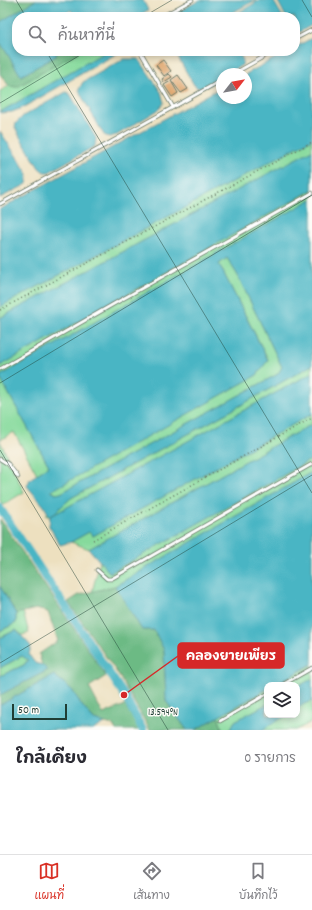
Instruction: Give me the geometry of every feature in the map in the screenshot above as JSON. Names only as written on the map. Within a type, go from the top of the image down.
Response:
[{"type":"lane","points":[[169,12],[192,0]]},
{"type":"lane","points":[[300,36],[312,30]]},
{"type":"lane","points":[[143,56],[173,108]]},
{"type":"lane","points":[[244,68],[265,56]]},
{"type":"lane","points":[[0,204],[216,83]]},
{"type":"lane","points":[[0,369],[312,193]]},
{"type":"lane","points":[[0,459],[8,464],[18,477]]},
{"type":"lane","points":[[97,570],[107,578],[111,579],[312,464]]},
{"type":"lane","points":[[287,682],[312,668]]},
{"type":"lane","points":[[220,721],[264,696]]},
{"type":"path","points":[[0,310],[312,142]]},
{"type":"path","points":[[93,540],[312,418]]},
{"type":"green space","points":[[0,0],[36,0],[16,12],[12,12],[12,15],[0,22]]},
{"type":"green space","points":[[0,42],[21,76],[56,56],[71,56],[17,87],[9,86],[0,74]]},
{"type":"green space","points":[[71,56],[98,56],[0,112],[0,91],[9,86],[17,87]]},
{"type":"green space","points":[[312,139],[312,150],[0,318],[0,307]]},
{"type":"green space","points":[[312,190],[312,199],[0,376],[0,366]]},
{"type":"green space","points":[[227,258],[237,274],[282,367],[278,374],[61,493],[56,494],[51,490],[257,375],[268,359],[219,264]]},
{"type":"green space","points":[[312,365],[312,373],[50,517],[45,515],[71,498]]},
{"type":"green space","points":[[0,378],[49,466],[37,474],[14,432],[0,440]]},
{"type":"green space","points":[[312,414],[312,424],[89,549],[71,542],[89,532],[93,536]]},
{"type":"green space","points":[[0,441],[24,492],[3,505],[0,501]]},
{"type":"green space","points":[[312,459],[312,472],[115,586],[92,592],[100,561],[110,573]]},
{"type":"green space","points":[[0,519],[106,676],[89,687],[103,714],[125,705],[140,730],[116,730],[113,725],[94,720],[72,690],[54,675],[0,705],[0,695],[48,670],[42,665],[39,654],[58,641],[48,612],[36,609],[16,614],[0,586]]},
{"type":"green space","points":[[115,586],[142,630],[154,630],[164,650],[166,701],[187,730],[150,730],[118,674],[68,602],[79,595]]},
{"type":"green space","points":[[23,612],[29,633],[22,635],[16,630],[0,638],[0,631],[16,623],[16,614]]},
{"type":"green space","points":[[22,656],[28,659],[24,665],[0,676],[0,668]]},
{"type":"green space","points":[[312,665],[312,679],[300,685],[300,682],[281,682]]},
{"type":"green space","points":[[264,692],[264,706],[235,721],[231,728],[232,730],[223,730],[218,717]]},
{"type":"green space","points":[[312,701],[312,722],[296,730],[262,730],[282,718],[300,718],[300,707]]},
{"type":"green space","points":[[218,717],[222,728],[218,730],[195,730]]},
{"type":"water","points":[[36,0],[143,0],[148,10],[145,12],[72,12],[71,10],[68,12],[16,12]]},
{"type":"water","points":[[200,0],[256,0],[233,12],[177,12]]},
{"type":"water","points":[[260,0],[273,0],[280,12],[240,12]]},
{"type":"water","points":[[277,0],[312,0],[312,25],[300,32],[300,12],[283,12]]},
{"type":"water","points":[[12,15],[12,56],[56,56],[21,76],[0,42],[0,22]]},
{"type":"water","points":[[312,38],[312,139],[0,307],[0,209],[216,90],[216,104],[252,104],[252,71],[279,56],[300,56],[300,44]]},
{"type":"water","points":[[98,56],[112,56],[22,108],[12,112],[0,112]]},
{"type":"water","points":[[177,56],[241,56],[243,60],[242,65],[237,68],[216,68],[216,81],[207,86],[198,88],[194,85]]},
{"type":"water","points":[[124,59],[139,59],[161,92],[164,103],[158,110],[117,135],[109,137],[104,135],[79,89],[83,82]]},
{"type":"water","points":[[66,92],[70,94],[96,138],[95,146],[49,172],[44,172],[39,168],[20,137],[15,127],[16,123],[23,116]]},
{"type":"water","points":[[0,131],[28,174],[27,184],[0,198]]},
{"type":"water","points":[[312,150],[312,190],[0,366],[0,318]]},
{"type":"water","points":[[312,199],[312,365],[71,498],[51,516],[312,373],[312,414],[93,536],[89,532],[71,542],[60,545],[49,526],[50,517],[44,506],[27,486],[30,479],[49,466],[0,376]],"holes":[[[227,258],[237,274],[282,367],[278,374],[61,493],[56,494],[51,491],[257,375],[268,360],[219,264]]]},
{"type":"water","points":[[312,424],[312,459],[110,573],[89,549]]},
{"type":"water","points":[[312,472],[312,664],[280,682],[264,682],[264,691],[195,730],[187,730],[166,701],[164,650],[154,630],[142,630],[115,586]]},
{"type":"water","points":[[0,586],[16,614],[16,623],[0,631]]},
{"type":"water","points":[[16,630],[31,646],[29,655],[35,663],[42,665],[48,670],[0,695],[0,676],[24,665],[28,660],[22,656],[0,668],[0,638]]},
{"type":"water","points":[[54,675],[72,690],[94,720],[105,723],[93,730],[0,730],[0,705]]},
{"type":"water","points":[[312,679],[312,701],[300,707],[300,685]]},
{"type":"water","points":[[264,706],[264,718],[282,718],[262,730],[232,730],[231,728],[235,721]]},
{"type":"building","points":[[163,60],[171,71],[164,76],[156,65]]},
{"type":"building","points":[[169,74],[172,77],[164,82],[162,79]]},
{"type":"building","points":[[178,75],[188,89],[181,93],[171,80]]},
{"type":"building","points":[[171,81],[178,93],[172,97],[164,85]]},
{"type":"waterway","points":[[0,508],[124,695],[143,730]]},
{"type":"place","name":"คลองยายเพียร","points":[[124,695]]}]
